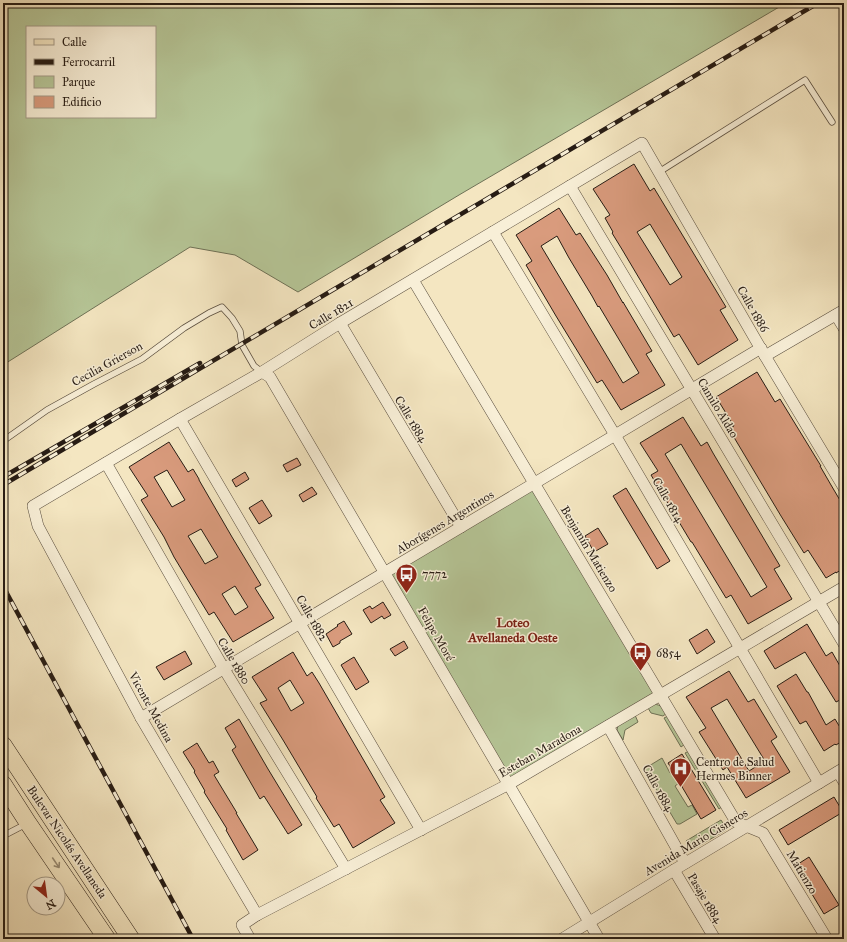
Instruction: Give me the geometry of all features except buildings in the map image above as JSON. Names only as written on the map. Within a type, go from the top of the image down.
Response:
[{"type":"main road","name":"Bulevar Nicolás Avellaneda","points":[[3,745],[106,939]]},
{"type":"main road","name":"Bulevar Nicolás Avellaneda","points":[[3,784],[28,823],[50,835],[131,939]]},
{"type":"street","name":"Calle 1886","points":[[642,143],[844,488]]},
{"type":"street","name":"Calle 1821","points":[[33,506],[262,372],[340,323],[642,143]]},
{"type":"street","name":"Camilo Aldao","points":[[570,186],[844,644]]},
{"type":"street","name":"Calle 1814","points":[[493,232],[615,435],[819,783]]},
{"type":"street","name":"Benjamín Matienzo","points":[[413,280],[736,822],[747,826]]},
{"type":"street","name":"Aborígenes Argentinos","points":[[141,718],[691,390],[840,312]]},
{"type":"street","points":[[840,312],[844,328]]},
{"type":"street","name":"Calle 1884","points":[[340,323],[461,527]]},
{"type":"street","name":"Felipe Moré","points":[[262,372],[270,377],[599,939]]},
{"type":"street","name":"Calle 1882","points":[[180,419],[421,830]]},
{"type":"street","name":"Calle 1880","points":[[106,463],[224,669],[346,869]]},
{"type":"street","name":"Vicente Medina","points":[[33,506],[38,526],[141,718],[257,915]]},
{"type":"street","name":"Esteban Maradona","points":[[250,939],[242,925],[257,915],[509,784],[844,587]]},
{"type":"street","name":"Calle 1884","points":[[608,726],[685,863]]},
{"type":"street","points":[[841,770],[844,782]]},
{"type":"street","name":"Avenida Mario Cisneros","points":[[562,939],[685,863],[841,770]]},
{"type":"street","name":"Matienzo","points":[[747,826],[763,833],[827,939]]},
{"type":"street","name":"Pasaje 1884","points":[[674,870],[715,939]]},
{"type":"lane","points":[[659,172],[805,80],[832,122]]},
{"type":"lane","name":"Felipe Moré","points":[[222,307],[232,318],[240,331],[242,344],[254,366],[262,372]]},
{"type":"lane","name":"Cecilia Grierson","points":[[3,441],[47,410],[142,359],[184,328],[222,307]]},
{"type":"lane","points":[[3,836],[28,823]]},
{"type":"green space","points":[[3,3],[786,3],[459,195],[298,292],[235,255],[190,247],[3,365]]},
{"type":"green space","points":[[534,484],[660,695],[509,784],[385,573]]},
{"type":"green space","points":[[654,704],[662,707],[667,713],[663,716],[651,713],[648,708]]},
{"type":"green space","points":[[635,715],[638,722],[625,730],[623,740],[617,730],[618,725]]},
{"type":"green space","points":[[668,716],[685,744],[681,747],[664,718]]},
{"type":"green space","points":[[689,751],[723,806],[719,809],[685,753]]},
{"type":"green space","points":[[662,758],[670,773],[672,772],[679,783],[675,786],[688,807],[692,805],[697,814],[680,824],[677,824],[644,769]]},
{"type":"green space","points":[[721,820],[727,829],[692,850],[686,841]]},
{"type":"railway","points":[[3,485],[818,3]]},
{"type":"railway","points":[[3,477],[200,363]]},
{"type":"railway","points":[[3,586],[193,939]]},
{"type":"place","name":"7772","points":[[407,594]]},
{"type":"place","name":"6854","points":[[640,672]]},
{"type":"place","name":"Centro de Salud Hermes Binner","points":[[681,788]]},
{"type":"district","name":"Loteo Avellaneda Oeste","points":[[513,630]]}]
